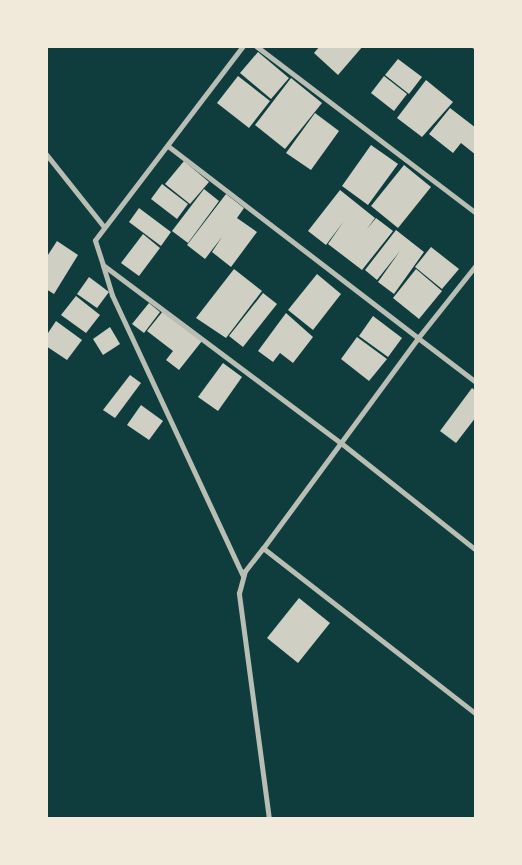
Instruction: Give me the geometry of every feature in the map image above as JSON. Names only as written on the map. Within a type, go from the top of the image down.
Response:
[{"type":"street","points":[[243,46],[95,240],[112,295],[243,576]]},
{"type":"street","points":[[256,46],[476,213]]},
{"type":"street","points":[[168,146],[476,382]]},
{"type":"street","points":[[46,154],[104,227]]},
{"type":"street","points":[[269,819],[239,593],[243,576],[418,338],[476,264]]},
{"type":"street","points":[[103,265],[341,443],[476,550]]},
{"type":"street","points":[[263,548],[476,714]]},
{"type":"building","points":[[320,46],[363,46],[338,75],[314,53]]},
{"type":"building","points":[[258,52],[289,78],[271,99],[240,73]]},
{"type":"building","points":[[398,59],[422,77],[409,94],[385,75]]},
{"type":"building","points":[[238,76],[270,101],[249,128],[217,103]]},
{"type":"building","points":[[384,76],[407,94],[394,111],[371,93]]},
{"type":"building","points":[[291,78],[322,103],[285,149],[255,125]]},
{"type":"building","points":[[426,80],[453,102],[422,137],[397,118]]},
{"type":"building","points":[[450,108],[476,128],[476,155],[461,143],[453,153],[429,134]]},
{"type":"building","points":[[315,113],[339,131],[311,170],[286,153]]},
{"type":"building","points":[[371,145],[398,164],[368,205],[342,186]]},
{"type":"building","points":[[184,161],[209,182],[190,204],[165,184]]},
{"type":"building","points":[[404,165],[431,187],[398,228],[371,206]]},
{"type":"building","points":[[162,184],[188,204],[177,219],[151,199]]},
{"type":"building","points":[[204,189],[219,201],[188,243],[172,231]]},
{"type":"building","points":[[340,190],[375,218],[367,229],[376,218],[393,231],[362,270],[328,244],[344,221],[326,245],[308,231]]},
{"type":"building","points":[[226,194],[244,208],[237,218],[257,232],[231,267],[212,252],[222,237],[205,259],[187,245]]},
{"type":"building","points":[[139,208],[171,232],[161,246],[129,222]]},
{"type":"building","points":[[396,230],[424,252],[394,294],[378,282],[400,251],[377,280],[365,270]]},
{"type":"building","points":[[143,234],[160,248],[139,276],[121,263]]},
{"type":"building","points":[[57,241],[78,255],[54,294],[46,289],[46,258]]},
{"type":"building","points":[[431,247],[459,269],[442,289],[415,267]]},
{"type":"building","points":[[234,269],[262,291],[226,338],[196,318]]},
{"type":"building","points":[[416,269],[442,291],[419,319],[393,298]]},
{"type":"building","points":[[317,274],[341,294],[313,330],[288,310]]},
{"type":"building","points":[[89,277],[109,292],[97,308],[77,294]]},
{"type":"building","points":[[263,293],[277,304],[243,347],[229,336]]},
{"type":"building","points":[[76,296],[100,315],[86,333],[61,315]]},
{"type":"building","points":[[149,303],[160,312],[144,333],[132,324]]},
{"type":"building","points":[[163,311],[202,341],[179,370],[166,360],[173,351],[147,331]]},
{"type":"building","points":[[286,313],[313,337],[293,363],[280,353],[273,362],[258,351]]},
{"type":"building","points":[[373,316],[402,338],[388,357],[359,336]]},
{"type":"building","points":[[56,321],[82,340],[67,360],[46,346],[46,336]]},
{"type":"building","points":[[110,327],[120,344],[103,355],[93,339]]},
{"type":"building","points":[[357,337],[387,359],[369,381],[341,359]]},
{"type":"building","points":[[223,363],[242,377],[218,411],[198,397]]},
{"type":"building","points":[[130,375],[141,383],[115,418],[103,410]]},
{"type":"building","points":[[472,388],[476,391],[476,417],[456,443],[440,431]]},
{"type":"building","points":[[141,405],[163,421],[149,440],[127,425]]},
{"type":"building","points":[[299,598],[330,623],[298,663],[267,638]]}]
